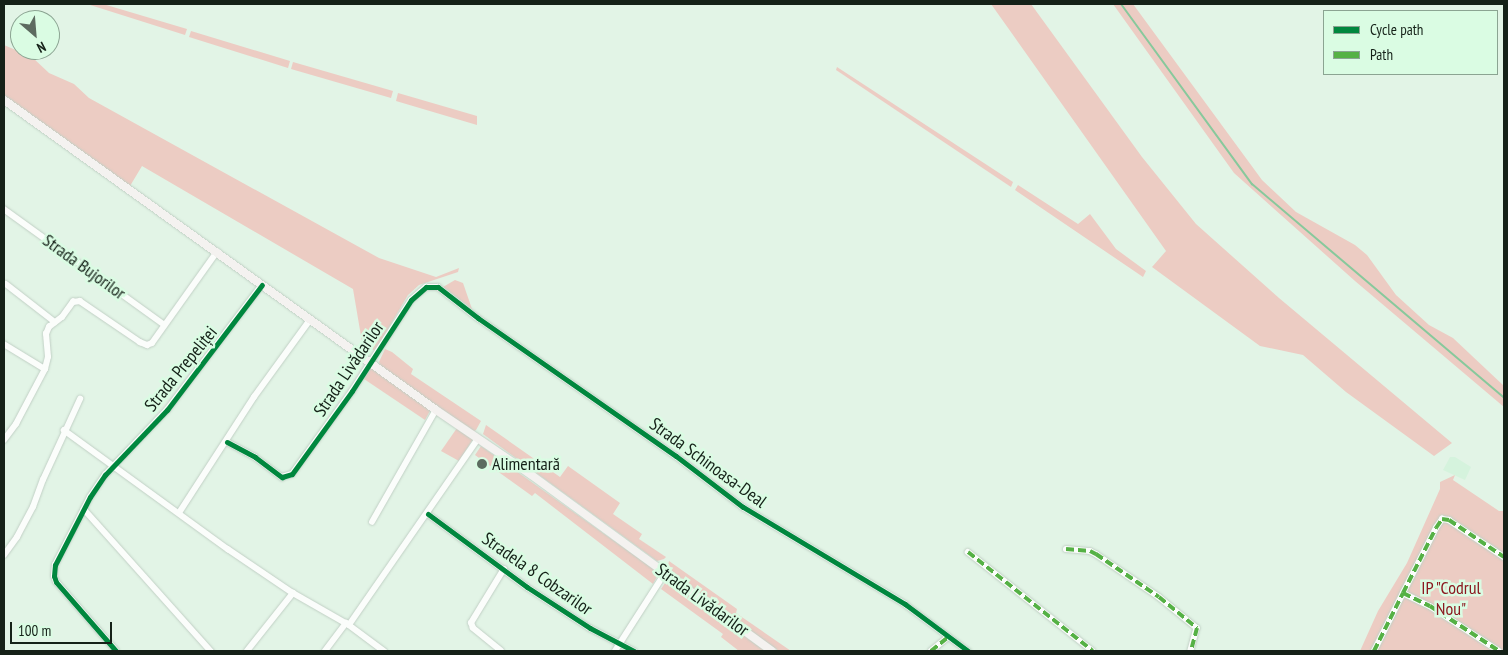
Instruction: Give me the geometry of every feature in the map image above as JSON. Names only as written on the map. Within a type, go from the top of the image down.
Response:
[{"type":"street","name":"Strada Livădarilor","points":[[4,100],[436,410],[478,438],[772,651]]},
{"type":"street","name":"Strada Bujorilor","points":[[4,209],[165,325]]},
{"type":"street","points":[[4,438],[16,424],[45,369],[48,357],[46,334],[76,301],[80,301],[143,344],[152,343],[217,252]]},
{"type":"street","points":[[6,282],[55,322]]},
{"type":"street","name":"Strada Prepeliței","points":[[116,651],[60,588],[54,576],[57,559],[105,475],[166,410],[262,285]]},
{"type":"street","name":"Strada Livădarilor","points":[[227,442],[255,456],[282,478],[288,477],[308,454],[416,294],[426,287],[438,287]]},
{"type":"street","name":"Strada Schinoasa-Deal","points":[[438,287],[478,318],[676,456],[743,508],[905,604],[968,651]]},
{"type":"street","points":[[179,513],[227,442],[254,397],[310,320]]},
{"type":"street","points":[[4,344],[45,369]]},
{"type":"street","points":[[4,555],[17,537],[33,507],[64,430],[80,399]]},
{"type":"street","points":[[372,522],[436,410]]},
{"type":"street","points":[[64,430],[293,593],[348,624],[384,651]]},
{"type":"street","points":[[325,651],[348,624],[408,538],[428,514],[478,438]]},
{"type":"street","points":[[84,509],[211,651]]},
{"type":"street","name":"Stradela 8 Cobzarilor","points":[[428,514],[583,623],[634,651]]},
{"type":"street","points":[[1374,651],[1442,519],[1449,520],[1504,557]]},
{"type":"street","points":[[1066,549],[1090,551],[1096,554],[1159,598],[1197,628],[1191,651]]},
{"type":"street","points":[[968,552],[1084,648],[1093,651]]},
{"type":"street","points":[[501,651],[473,628],[471,623],[504,569]]},
{"type":"street","points":[[615,651],[665,573]]},
{"type":"street","points":[[247,651],[293,593]]},
{"type":"street","points":[[1403,593],[1430,606],[1500,651]]},
{"type":"street","points":[[931,651],[948,637]]},
{"type":"shaded area","points":[[1450,457],[1455,457],[1471,467],[1465,480],[1443,470]]},
{"type":"green space","points":[[87,4],[103,4],[187,29],[185,35]]},
{"type":"green space","points":[[991,4],[1031,4],[1142,157],[1196,224],[1279,298],[1452,443],[1434,456],[1346,392],[1303,355],[1260,346],[1152,267],[1166,251]]},
{"type":"green space","points":[[1113,4],[1133,4],[1262,180],[1296,212],[1355,245],[1367,255],[1396,295],[1429,325],[1453,338],[1504,386],[1504,407],[1355,281],[1234,173]]},
{"type":"green space","points":[[191,31],[290,61],[288,68],[189,37]]},
{"type":"green space","points":[[4,45],[10,48],[10,60],[35,60],[49,73],[74,84],[89,98],[379,258],[436,277],[459,268],[458,272],[419,285],[408,295],[375,351],[362,342],[353,289],[142,166],[130,186],[4,97]]},
{"type":"green space","points":[[293,62],[393,91],[391,98],[291,69]]},
{"type":"green space","points":[[837,67],[1013,182],[1011,187],[836,70]]},
{"type":"green space","points":[[398,93],[477,116],[477,125],[396,101]]},
{"type":"green space","points":[[1018,185],[1078,224],[1090,214],[1116,249],[1146,271],[1143,277],[1015,190]]},
{"type":"green space","points":[[455,280],[463,283],[472,309],[443,287]]},
{"type":"green space","points":[[385,349],[392,352],[413,369],[411,374],[481,421],[476,430],[473,432],[381,367],[379,362]]},
{"type":"green space","points":[[371,366],[431,409],[425,420],[364,379]]},
{"type":"green space","points":[[486,425],[560,477],[568,466],[620,503],[613,514],[642,534],[639,539],[666,557],[657,561],[483,434]]},
{"type":"green space","points":[[457,428],[473,439],[459,461],[441,451]]},
{"type":"green space","points":[[481,446],[659,573],[653,584],[535,493],[532,496],[475,455]]},
{"type":"green space","name":"IP \"Codrul Nou\"","points":[[1455,475],[1453,480],[1499,511],[1504,511],[1504,651],[1360,651],[1378,611],[1407,563],[1440,489],[1440,482]]},
{"type":"green space","points":[[669,561],[737,609],[736,613],[791,651],[779,651],[697,593],[667,570]]},
{"type":"green space","points":[[667,580],[765,651],[739,651],[721,637],[723,634],[661,589]]},
{"type":"waterway","points":[[1121,4],[1252,184],[1504,398]]},
{"type":"marked path","points":[[1403,593],[1442,519],[1449,520],[1504,557]]},
{"type":"marked path","points":[[1066,549],[1090,551],[1096,554],[1159,597],[1197,628],[1191,651]]},
{"type":"marked path","points":[[968,552],[1093,651]]},
{"type":"marked path","points":[[1374,651],[1403,593],[1430,606],[1499,651]]},
{"type":"marked path","points":[[931,651],[948,637]]},
{"type":"cycle path","points":[[116,651],[56,582],[54,576],[55,565],[90,497],[105,475],[167,410],[262,285]]},
{"type":"cycle path","points":[[227,442],[255,457],[282,477],[292,474],[352,391],[411,300],[426,287],[438,287],[478,318],[676,456],[743,507],[905,604],[968,651]]},
{"type":"cycle path","points":[[428,514],[527,587],[590,628],[634,651]]},
{"type":"place","name":"Alimentară","points":[[482,464]]}]
